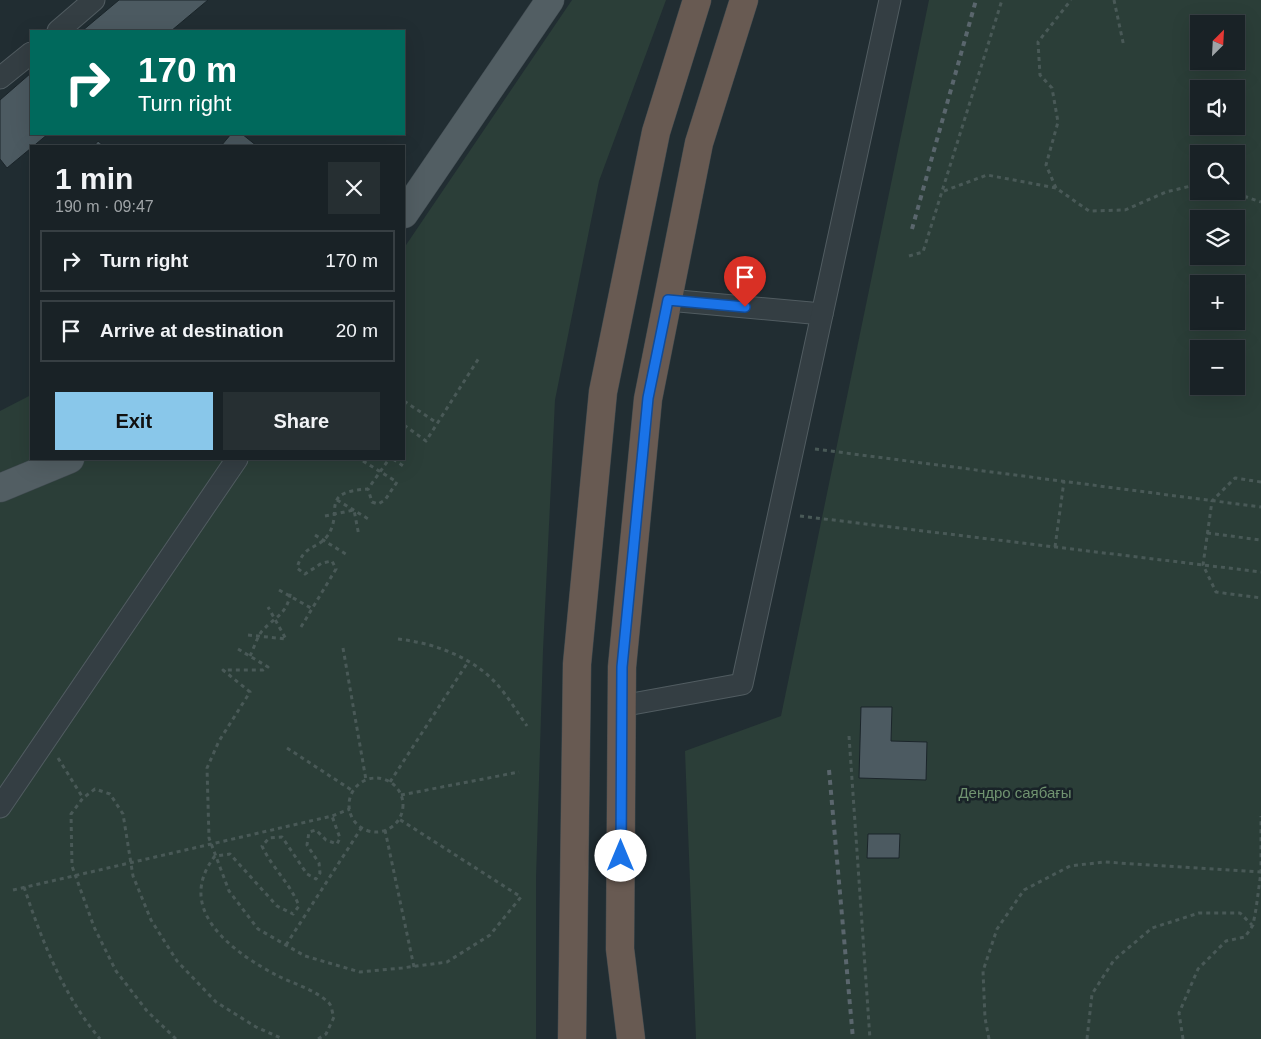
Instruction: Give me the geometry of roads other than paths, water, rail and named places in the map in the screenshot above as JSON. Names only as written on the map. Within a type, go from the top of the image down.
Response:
[{"type":"highway","points":[[572,1039],[577,664],[603,392],[656,132],[696,0]]},
{"type":"highway","points":[[631,1039],[620,949],[622,667],[648,398],[699,143],[744,0]]},
{"type":"main road","points":[[405,213],[550,0]]},
{"type":"main road","points":[[0,488],[68,460]]},
{"type":"street","points":[[59,30],[94,0]]},
{"type":"street","points":[[622,706],[742,684],[890,0]]},
{"type":"street","points":[[0,78],[30,54]]},
{"type":"street","points":[[668,300],[822,314]]},
{"type":"street","points":[[0,807],[236,460]]},
{"type":"railway","points":[[912,229],[976,0]]},
{"type":"railway","points":[[829,770],[853,1039]]},
{"type":"park label","name":"Дендро саябағы","points":[[1015,793]]}]
